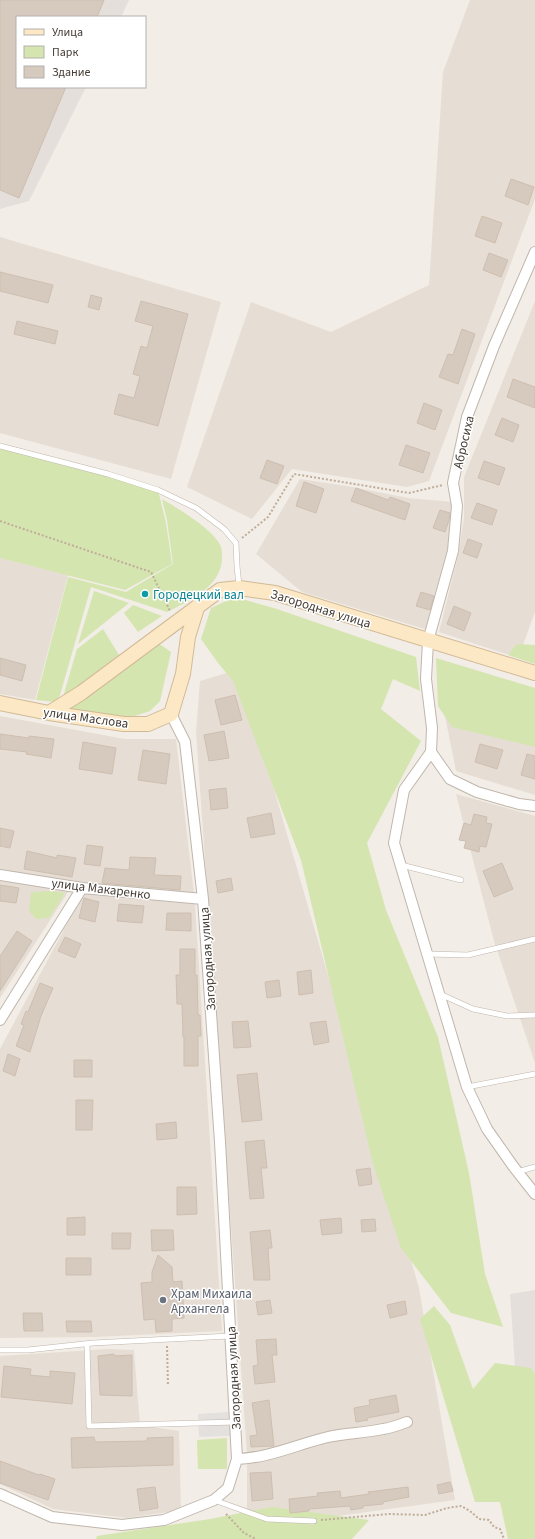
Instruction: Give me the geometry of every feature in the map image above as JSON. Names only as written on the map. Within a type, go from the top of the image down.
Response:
[{"type":"street","name":"Абросиха","points":[[430,752],[432,728],[426,679],[428,641],[453,551],[457,506],[453,483],[467,417],[494,346],[535,252]]},
{"type":"street","name":"Загородная улица","points":[[49,712],[81,693],[220,590],[239,588],[275,593],[535,673]]},
{"type":"street","points":[[171,714],[183,674],[188,637],[197,608]]},
{"type":"street","name":"улица Маслова","points":[[0,703],[124,724],[148,724],[171,714]]},
{"type":"street","name":"Загородная улица","points":[[0,1494],[52,1517],[122,1525],[164,1520],[211,1501],[228,1488],[238,1459],[220,1142],[203,899],[185,742],[171,714]]},
{"type":"street","points":[[535,806],[519,804],[477,792],[450,779],[430,752],[404,790],[394,843],[467,1087],[486,1128],[517,1172],[535,1194]]},
{"type":"street","name":"улица Макаренко","points":[[0,875],[82,888],[203,899]]},
{"type":"street","points":[[0,1020],[82,888]]},
{"type":"street","points":[[238,1459],[281,1451],[344,1433],[383,1429],[406,1422]]},
{"type":"lane","points":[[0,446],[108,474],[158,490],[196,508],[224,529],[236,543],[239,588]]},
{"type":"lane","points":[[401,865],[461,880]]},
{"type":"lane","points":[[427,954],[468,955],[535,939]]},
{"type":"lane","points":[[439,994],[473,1009],[507,1016],[535,1015]]},
{"type":"lane","points":[[467,1087],[535,1074]]},
{"type":"lane","points":[[517,1172],[535,1166]]},
{"type":"lane","points":[[0,1350],[28,1350],[87,1344],[231,1336]]},
{"type":"lane","points":[[87,1344],[89,1426],[236,1422]]},
{"type":"lane","points":[[211,1501],[266,1519],[314,1521]]},
{"type":"path","points":[[236,543],[268,516],[294,474],[409,493],[453,483]]},
{"type":"path","points":[[0,521],[151,572],[176,623]]},
{"type":"path","points":[[167,1339],[168,1386]]},
{"type":"path","points":[[211,1501],[244,1533],[256,1539]]},
{"type":"path","points":[[314,1521],[389,1514],[425,1515],[447,1508],[461,1506],[470,1511],[479,1519],[489,1520],[494,1528],[500,1529],[504,1539]]},
{"type":"shaded area","points":[[0,0],[129,0],[121,16],[16,16],[16,88],[86,88],[29,201],[0,209]]},
{"type":"shaded area","points":[[470,0],[535,0],[535,199],[429,481],[407,487],[292,469],[252,519],[187,487],[251,302],[331,332],[429,285],[443,72]]},
{"type":"shaded area","points":[[0,237],[221,302],[171,479],[0,433]]},
{"type":"shaded area","points":[[535,301],[535,612],[518,658],[439,632],[458,556],[464,517],[464,477]]},
{"type":"shaded area","points":[[300,479],[353,487],[408,498],[454,502],[450,547],[428,630],[302,592],[256,554]]},
{"type":"shaded area","points":[[0,558],[68,575],[35,700],[0,694]]},
{"type":"shaded area","points":[[239,669],[419,1288],[455,1500],[323,1518],[247,1511],[247,1454],[196,732],[200,681]]},
{"type":"shaded area","points":[[444,711],[535,736],[535,795],[456,771]]},
{"type":"shaded area","points":[[0,716],[125,739],[176,739],[194,894],[83,884],[0,870]]},
{"type":"shaded area","points":[[456,794],[535,816],[535,1063],[494,941]]},
{"type":"shaded area","points":[[0,879],[70,889],[0,998]]},
{"type":"shaded area","points":[[83,894],[195,904],[222,1331],[95,1337],[0,1338],[0,1049]]},
{"type":"shaded area","points":[[535,1290],[535,1405],[516,1381],[510,1294]]},
{"type":"shaded area","points":[[108,1349],[134,1350],[140,1425],[179,1431],[181,1510],[127,1518],[53,1509],[0,1484],[0,1356]]},
{"type":"shaded area","points":[[229,1412],[230,1436],[199,1437],[198,1414]]},
{"type":"green space","points":[[0,446],[158,490],[166,523],[172,564],[125,590],[0,558]]},
{"type":"green space","points":[[162,499],[195,520],[218,541],[221,547],[222,556],[221,567],[217,576],[204,591],[167,612],[91,587],[60,695],[56,702],[36,700],[68,577],[126,592],[173,564],[167,520]]},
{"type":"green space","points":[[94,591],[129,603],[78,644]]},
{"type":"green space","points":[[235,597],[277,609],[416,657],[420,691],[393,679],[381,709],[421,741],[367,843],[386,910],[438,1037],[469,1173],[485,1274],[503,1327],[451,1313],[401,1248],[373,1164],[301,860],[233,681],[201,639],[211,608]]},
{"type":"green space","points":[[133,605],[162,616],[138,632],[124,613]]},
{"type":"green space","points":[[103,629],[119,655],[63,697],[77,649]]},
{"type":"green space","points":[[158,643],[171,652],[160,701],[150,711],[128,718],[67,711],[71,705]]},
{"type":"green space","points":[[517,644],[535,645],[535,664],[508,655]]},
{"type":"green space","points":[[436,658],[535,688],[535,747],[452,727],[438,706]]},
{"type":"green space","points":[[53,891],[65,893],[49,918],[36,919],[29,911],[31,892]]},
{"type":"green space","points":[[434,1306],[450,1325],[473,1389],[495,1363],[531,1368],[535,1375],[535,1539],[508,1539],[500,1502],[475,1502],[420,1319]]},
{"type":"green space","points":[[227,1438],[227,1469],[198,1469],[197,1440]]},
{"type":"green space","points":[[272,1507],[369,1520],[352,1539],[96,1539],[97,1536],[210,1519]]},
{"type":"building","points":[[0,0],[104,0],[97,16],[16,16],[16,88],[66,88],[19,198],[0,190]]},
{"type":"building","points":[[511,179],[534,187],[528,205],[505,196]]},
{"type":"building","points":[[482,216],[502,223],[495,243],[475,236]]},
{"type":"building","points":[[489,253],[508,260],[501,277],[483,270]]},
{"type":"building","points":[[0,272],[53,285],[48,303],[0,291]]},
{"type":"building","points":[[91,295],[102,298],[99,310],[88,307]]},
{"type":"building","points":[[141,301],[188,314],[158,426],[114,414],[119,394],[134,398],[140,376],[133,374],[141,346],[147,348],[153,326],[135,321]]},
{"type":"building","points":[[17,321],[58,331],[55,344],[14,334]]},
{"type":"building","points":[[462,329],[475,334],[458,384],[439,377],[448,354],[453,355]]},
{"type":"building","points":[[513,379],[535,387],[535,408],[507,397]]},
{"type":"building","points":[[424,403],[442,410],[435,430],[417,423]]},
{"type":"building","points":[[502,418],[519,425],[513,442],[495,435]]},
{"type":"building","points":[[406,445],[430,453],[423,473],[399,465]]},
{"type":"building","points":[[267,460],[284,466],[277,484],[260,478]]},
{"type":"building","points":[[484,461],[505,468],[499,485],[478,478]]},
{"type":"building","points":[[304,482],[324,489],[316,513],[296,506]]},
{"type":"building","points":[[356,488],[388,500],[390,497],[410,504],[405,520],[351,501]]},
{"type":"building","points":[[477,503],[497,510],[492,525],[471,518]]},
{"type":"building","points":[[440,510],[450,513],[445,532],[433,528]]},
{"type":"building","points":[[468,539],[482,544],[477,558],[463,553]]},
{"type":"building","points":[[421,592],[434,596],[430,610],[416,606]]},
{"type":"building","points":[[454,606],[471,613],[464,631],[447,624]]},
{"type":"building","points":[[0,658],[26,665],[22,681],[0,675]]},
{"type":"building","points":[[235,695],[242,720],[221,725],[215,700]]},
{"type":"building","points":[[224,731],[229,758],[209,761],[204,735]]},
{"type":"building","points":[[0,734],[29,738],[29,736],[54,739],[51,758],[26,754],[27,752],[0,749]]},
{"type":"building","points":[[83,742],[116,748],[112,774],[79,769]]},
{"type":"building","points":[[480,744],[503,750],[497,769],[475,762]]},
{"type":"building","points":[[143,750],[170,754],[166,784],[138,780]]},
{"type":"building","points":[[527,754],[535,756],[535,779],[521,775]]},
{"type":"building","points":[[226,788],[228,808],[211,810],[209,790]]},
{"type":"building","points":[[271,813],[275,834],[251,838],[247,818]]},
{"type":"building","points":[[474,814],[487,817],[486,823],[492,824],[486,847],[480,846],[479,852],[464,848],[466,841],[459,840],[464,823],[471,825]]},
{"type":"building","points":[[0,828],[14,831],[10,848],[0,846]]},
{"type":"building","points":[[87,845],[103,847],[100,866],[84,864]]},
{"type":"building","points":[[27,851],[57,858],[57,855],[76,858],[72,877],[24,869]]},
{"type":"building","points":[[130,857],[156,858],[154,875],[181,876],[180,890],[102,883],[105,868],[129,870]]},
{"type":"building","points":[[502,863],[513,889],[494,897],[483,871]]},
{"type":"building","points":[[231,878],[233,890],[218,893],[216,881]]},
{"type":"building","points":[[0,885],[19,888],[16,903],[0,901]]},
{"type":"building","points":[[84,898],[99,902],[95,922],[79,918]]},
{"type":"building","points":[[119,904],[144,906],[142,923],[117,921]]},
{"type":"building","points":[[167,913],[191,913],[191,931],[166,930]]},
{"type":"building","points":[[17,931],[32,941],[0,991],[0,956]]},
{"type":"building","points":[[65,937],[81,944],[75,958],[58,951]]},
{"type":"building","points":[[180,949],[195,949],[195,975],[197,975],[198,1015],[200,1015],[201,1036],[198,1036],[198,1066],[184,1066],[182,1004],[177,1004],[176,975],[180,975]]},
{"type":"building","points":[[311,970],[313,993],[299,995],[297,972]]},
{"type":"building","points":[[279,980],[281,996],[267,998],[265,982]]},
{"type":"building","points":[[40,983],[53,988],[41,1016],[30,1052],[16,1046],[24,1025],[21,1024],[26,1011],[28,1012]]},
{"type":"building","points":[[248,1021],[251,1047],[234,1048],[232,1022]]},
{"type":"building","points":[[326,1021],[329,1042],[314,1045],[310,1023]]},
{"type":"building","points":[[8,1054],[20,1059],[15,1076],[3,1071]]},
{"type":"building","points":[[74,1060],[92,1060],[92,1077],[74,1077]]},
{"type":"building","points":[[257,1073],[262,1120],[242,1122],[237,1075]]},
{"type":"building","points":[[76,1100],[93,1100],[92,1130],[76,1130]]},
{"type":"building","points":[[176,1122],[177,1138],[157,1140],[156,1124]]},
{"type":"building","points":[[264,1140],[267,1168],[261,1168],[264,1198],[250,1199],[245,1142]]},
{"type":"building","points":[[370,1168],[372,1184],[359,1186],[356,1170]]},
{"type":"building","points":[[177,1187],[196,1187],[197,1214],[177,1215]]},
{"type":"building","points":[[85,1217],[85,1235],[67,1235],[67,1218]]},
{"type":"building","points":[[341,1218],[342,1233],[322,1235],[320,1220]]},
{"type":"building","points":[[375,1219],[376,1231],[362,1232],[361,1220]]},
{"type":"building","points":[[151,1230],[173,1230],[174,1250],[152,1251]]},
{"type":"building","points":[[270,1230],[272,1248],[268,1248],[270,1280],[254,1280],[250,1232]]},
{"type":"building","points":[[112,1233],[131,1233],[130,1249],[112,1249]]},
{"type":"building","name":"Храм Михаила Архангела","points":[[158,1255],[172,1267],[173,1282],[182,1281],[184,1318],[172,1319],[172,1331],[156,1332],[155,1319],[144,1320],[141,1283],[152,1282],[152,1272]]},
{"type":"building","points":[[66,1258],[91,1258],[91,1275],[66,1275]]},
{"type":"building","points":[[270,1300],[272,1313],[258,1315],[256,1302]]},
{"type":"building","points":[[405,1301],[407,1314],[390,1318],[387,1305]]},
{"type":"building","points":[[23,1313],[42,1313],[43,1331],[24,1331]]},
{"type":"building","points":[[66,1321],[91,1321],[92,1332],[67,1332]]},
{"type":"building","points":[[276,1339],[277,1355],[272,1355],[275,1382],[255,1384],[253,1366],[258,1365],[256,1340]]},
{"type":"building","points":[[114,1354],[114,1356],[132,1355],[132,1396],[100,1395],[98,1356]]},
{"type":"building","points":[[4,1366],[31,1369],[30,1375],[50,1377],[50,1371],[75,1373],[72,1404],[1,1397]]},
{"type":"building","points":[[396,1395],[399,1412],[367,1418],[368,1420],[356,1422],[354,1408],[370,1405],[369,1400]]},
{"type":"building","points":[[269,1400],[274,1446],[251,1447],[250,1436],[257,1435],[252,1403]]},
{"type":"building","points":[[94,1437],[95,1442],[147,1441],[147,1438],[173,1437],[173,1465],[72,1468],[71,1438]]},
{"type":"building","points":[[0,1461],[55,1479],[48,1500],[0,1483]]},
{"type":"building","points":[[271,1472],[273,1499],[252,1501],[250,1473]]},
{"type":"building","points":[[450,1482],[453,1491],[439,1494],[437,1485]]},
{"type":"building","points":[[155,1487],[158,1508],[140,1511],[137,1489]]},
{"type":"building","points":[[408,1487],[409,1497],[383,1502],[383,1504],[363,1506],[363,1508],[351,1510],[350,1506],[309,1509],[309,1511],[290,1513],[289,1499],[318,1496],[317,1493],[340,1491],[341,1498],[369,1494],[368,1492]]},
{"type":"place","name":"Городецкий вал","points":[[145,594]]},
{"type":"place","name":"Храм Михаила Архангела","points":[[163,1300]]}]
